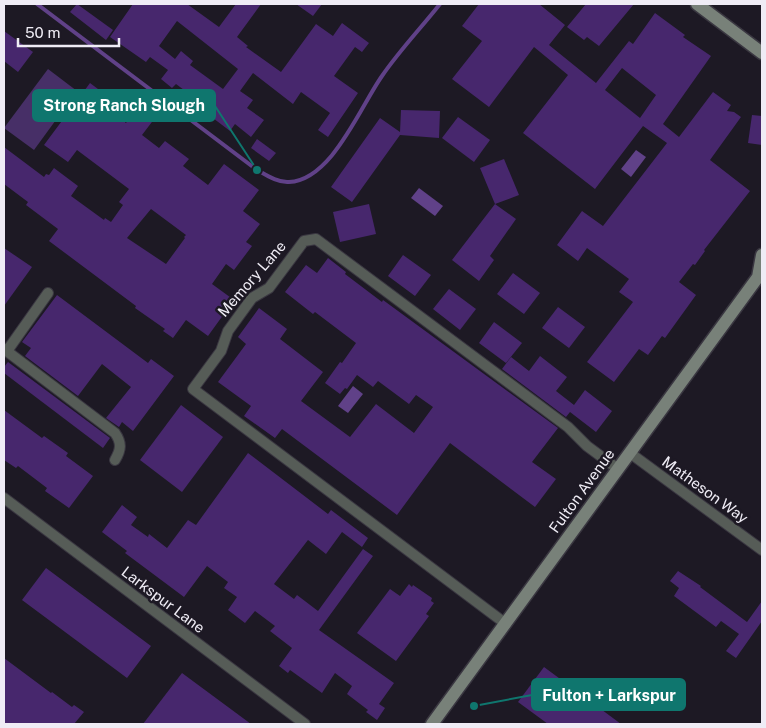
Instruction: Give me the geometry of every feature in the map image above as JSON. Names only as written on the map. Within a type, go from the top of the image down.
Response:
[{"type":"main road","points":[[697,4],[762,53]]},
{"type":"main road","name":"Fulton Avenue","points":[[432,724],[760,276],[762,255]]},
{"type":"street","name":"Memory Lane","points":[[506,624],[193,389],[221,351],[228,331],[252,298],[269,288],[304,241],[316,238],[568,427],[587,446],[618,470]]},
{"type":"street","points":[[48,293],[5,350],[115,433],[120,448],[115,460]]},
{"type":"street","name":"Matheson Way","points":[[630,453],[762,550]]},
{"type":"street","name":"Larkspur Lane","points":[[4,498],[305,724]]},
{"type":"shaded area","points":[[48,69],[77,91],[34,150],[4,128]]},
{"type":"shaded area","points":[[636,150],[646,157],[631,177],[621,169]]},
{"type":"shaded area","points":[[419,188],[443,206],[435,216],[411,198]]},
{"type":"shaded area","points":[[353,386],[363,394],[348,413],[338,406]]},
{"type":"building","points":[[77,4],[113,30],[106,40],[70,12]]},
{"type":"building","points":[[133,4],[187,4],[219,27],[236,4],[261,4],[237,37],[248,46],[246,47],[281,72],[316,24],[333,36],[342,23],[369,43],[362,52],[355,47],[334,76],[358,93],[328,137],[318,130],[330,113],[301,92],[293,104],[253,73],[240,91],[253,100],[247,108],[264,120],[251,137],[235,124],[230,131],[205,112],[208,108],[176,84],[172,88],[161,79],[168,70],[150,57],[146,62],[110,37]],"holes":[[[177,21],[238,69],[223,89],[190,65],[193,61],[181,51],[175,59],[159,46]]]},
{"type":"building","points":[[296,4],[322,4],[313,16]]},
{"type":"building","points":[[479,4],[539,4],[565,25],[549,45],[596,83],[629,41],[633,44],[655,13],[685,35],[683,37],[711,56],[663,124],[679,137],[713,92],[731,105],[727,111],[734,112],[741,117],[710,160],[750,191],[704,250],[695,265],[693,264],[679,282],[696,295],[665,338],[662,336],[648,355],[639,349],[614,382],[587,362],[633,302],[619,292],[629,279],[587,248],[578,261],[557,245],[582,211],[603,226],[667,143],[643,126],[595,189],[523,133],[568,75],[534,47],[489,107],[452,79],[482,41],[462,26]],"holes":[[[622,68],[656,95],[640,118],[605,90]]]},
{"type":"building","points":[[586,4],[634,4],[599,46],[587,37],[584,40],[567,27]]},
{"type":"building","points":[[4,31],[33,52],[18,72],[4,61]]},
{"type":"building","points":[[90,83],[114,101],[108,109],[126,123],[141,102],[158,114],[142,135],[159,148],[165,141],[189,159],[183,166],[208,185],[224,164],[259,190],[243,211],[260,224],[246,242],[252,246],[234,270],[226,264],[212,284],[234,300],[208,336],[186,320],[173,338],[163,331],[165,329],[135,308],[136,306],[49,241],[58,229],[26,205],[28,202],[4,184],[4,147],[44,177],[46,174],[49,175],[54,168],[78,186],[71,196],[104,220],[105,218],[111,222],[123,205],[119,202],[129,189],[77,150],[68,162],[44,145]],"holes":[[[151,209],[186,235],[166,264],[127,238]]]},
{"type":"building","points":[[401,110],[440,111],[439,138],[400,135],[352,202],[331,187],[380,118],[400,132]]},
{"type":"building","points":[[752,115],[762,116],[762,145],[748,143]]},
{"type":"building","points":[[458,117],[490,140],[474,162],[442,138]]},
{"type":"building","points":[[257,139],[276,153],[269,161],[251,148]]},
{"type":"building","points":[[504,159],[519,195],[495,204],[480,168]]},
{"type":"building","points":[[369,204],[376,234],[340,242],[333,212]]},
{"type":"building","points":[[495,204],[516,219],[490,256],[494,260],[479,281],[452,260]]},
{"type":"building","points":[[4,248],[32,267],[4,306]]},
{"type":"building","points":[[403,255],[431,275],[415,296],[388,276]]},
{"type":"building","points":[[328,258],[346,272],[345,274],[382,302],[383,300],[558,428],[532,462],[556,479],[535,507],[450,443],[397,515],[282,429],[275,438],[244,416],[251,406],[218,382],[246,344],[238,337],[259,308],[287,329],[280,339],[323,372],[301,401],[350,437],[376,404],[414,433],[433,407],[416,395],[409,404],[378,381],[373,387],[357,375],[347,389],[345,388],[340,394],[325,383],[356,343],[315,312],[313,314],[285,292],[306,265],[317,273]]},
{"type":"building","points":[[513,273],[540,293],[524,314],[497,294]]},
{"type":"building","points":[[449,289],[476,309],[460,330],[433,309]]},
{"type":"building","points":[[57,295],[148,363],[151,359],[174,376],[133,431],[122,422],[119,427],[106,418],[131,387],[102,364],[78,396],[25,356],[31,348],[22,342]]},
{"type":"building","points":[[558,307],[585,327],[569,348],[542,328]]},
{"type":"building","points":[[494,322],[522,343],[506,363],[479,343]]},
{"type":"building","points":[[540,356],[567,377],[556,391],[574,405],[585,390],[612,411],[596,432],[570,412],[566,417],[502,369],[511,357],[529,371]]},
{"type":"building","points":[[8,362],[110,438],[103,448],[4,373],[4,367]]},
{"type":"building","points":[[181,405],[223,437],[182,492],[140,460]]},
{"type":"building","points":[[4,410],[42,438],[44,436],[68,453],[66,456],[93,476],[69,508],[45,491],[47,488],[18,466],[16,468],[4,460]]},
{"type":"building","points":[[248,453],[328,514],[331,510],[368,538],[362,547],[342,532],[326,554],[308,540],[274,584],[294,599],[297,595],[318,611],[363,549],[373,556],[319,630],[394,683],[379,704],[385,708],[377,720],[366,712],[368,710],[347,694],[352,686],[335,673],[322,693],[290,670],[288,673],[279,666],[292,648],[270,631],[275,626],[255,611],[245,623],[228,610],[237,597],[224,588],[228,582],[207,566],[184,597],[125,553],[127,551],[102,532],[122,505],[137,517],[131,525],[148,537],[149,534],[167,548],[188,520],[196,525]]},
{"type":"building","points":[[46,568],[151,646],[127,678],[22,600]]},
{"type":"building","points":[[678,571],[701,586],[747,622],[762,601],[762,621],[736,658],[726,651],[739,634],[721,621],[716,627],[674,596],[679,588],[670,581]]},
{"type":"building","points":[[409,584],[432,598],[431,601],[434,603],[426,614],[429,616],[396,661],[357,633],[390,589],[400,596]]},
{"type":"building","points":[[4,658],[51,693],[72,707],[74,705],[84,712],[74,724],[4,724]]},
{"type":"building","points":[[544,667],[621,724],[548,724],[518,702]]},
{"type":"building","points":[[182,673],[251,724],[143,724]]},
{"type":"waterway","points":[[37,4],[257,170],[276,180],[285,182],[304,178],[319,169],[332,156],[354,123],[373,89],[440,4]]},
{"type":"place","name":"Strong Ranch Slough","points":[[257,170]]},
{"type":"place","name":"Fulton + Larkspur","points":[[474,706]]}]
